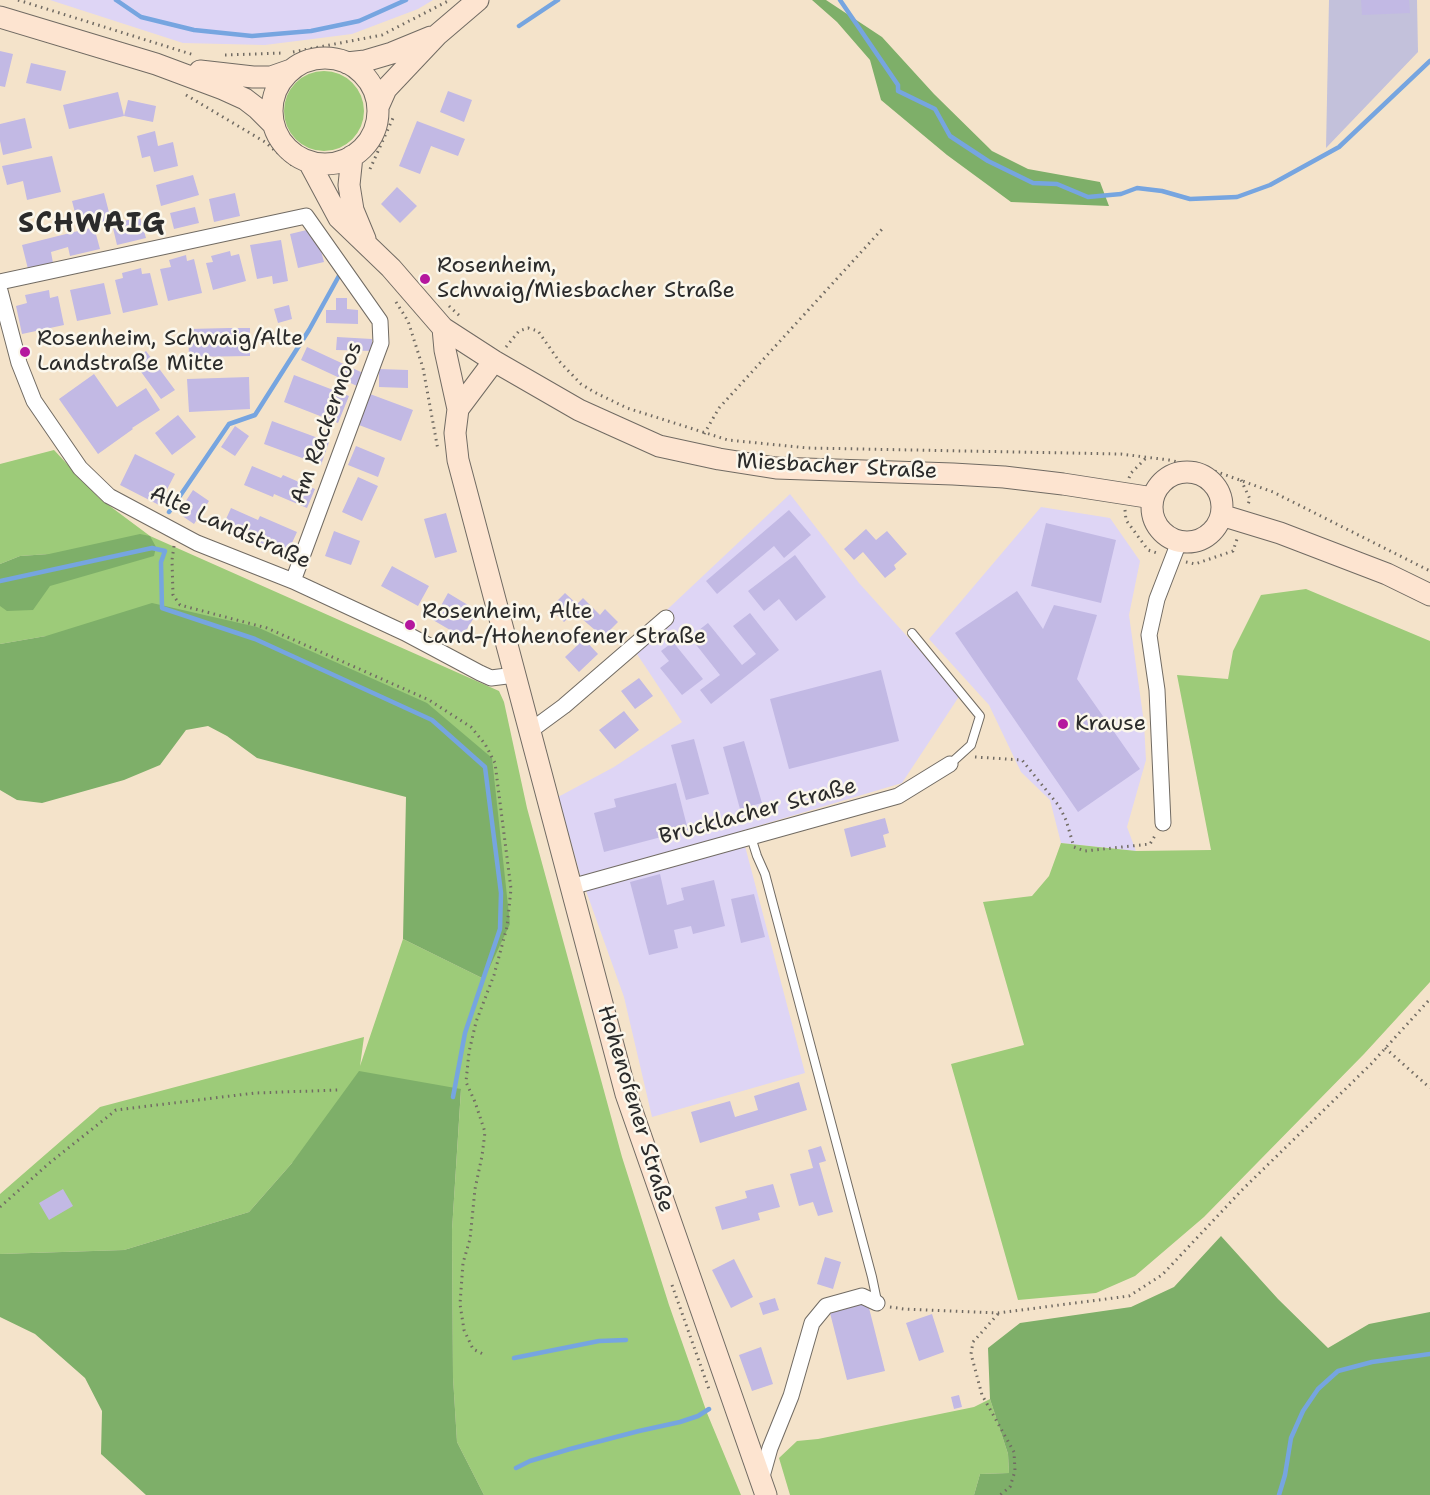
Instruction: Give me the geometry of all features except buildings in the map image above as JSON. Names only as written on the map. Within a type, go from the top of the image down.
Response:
[{"type":"main road","points":[[291,70],[278,85],[272,105],[274,125],[281,141],[305,167],[339,162],[352,156],[367,143],[387,108],[386,89],[437,34],[478,0]]},
{"type":"main road","points":[[0,17],[156,64],[245,99],[274,125]]},
{"type":"main road","points":[[347,63],[392,53],[437,34]]},
{"type":"main road","points":[[156,64],[253,77],[271,76],[291,70],[308,60],[328,58],[347,63],[363,73],[387,108]]},
{"type":"main road","name":"Miesbacher Straße","points":[[352,156],[349,185],[353,210],[367,245]]},
{"type":"main road","name":"Miesbacher Straße","points":[[305,167],[339,218],[391,268],[443,328],[494,361],[579,410],[659,446],[718,459],[776,468],[1004,477],[1123,492],[1152,498]]},
{"type":"main road","points":[[443,328],[445,350],[458,410]]},
{"type":"main road","points":[[458,410],[494,361]]},
{"type":"main road","name":"Hohenofener Straße","points":[[458,410],[455,433],[458,460],[626,1094],[763,1487]]},
{"type":"main road","points":[[1189,472],[1201,475],[1211,482],[1218,492],[1221,515],[1210,534],[1200,540],[1179,542],[1160,530],[1151,509],[1152,498],[1166,479],[1189,472]]},
{"type":"main road","points":[[1221,515],[1280,533],[1387,574],[1430,596]]},
{"type":"street","name":"Am Rackermoos","points":[[0,282],[306,216],[380,321],[381,343],[293,581]]},
{"type":"street","name":"Alte Landstraße","points":[[0,291],[19,363],[34,401],[80,468],[109,496],[197,543],[293,581],[405,633],[491,678],[515,675]]},
{"type":"street","points":[[1163,823],[1157,690],[1149,635],[1157,599],[1179,542]]},
{"type":"street","points":[[530,731],[564,706],[666,618]]},
{"type":"street","name":"Brucklacher Straße","points":[[571,886],[898,796],[950,764]]},
{"type":"street","name":"Hohenofener Straße","points":[[763,1487],[770,1448],[791,1396],[812,1323],[826,1306],[862,1296],[877,1303]]},
{"type":"lane","points":[[912,633],[980,716],[971,745],[950,764]]},
{"type":"lane","points":[[751,837],[768,885],[877,1303]]},
{"type":"path","points":[[18,0],[192,55],[203,55]]},
{"type":"path","points":[[215,55],[302,51],[382,35],[449,0]]},
{"type":"path","points":[[178,91],[305,167]]},
{"type":"path","points":[[366,177],[387,108]]},
{"type":"path","points":[[704,434],[718,408],[884,227]]},
{"type":"path","points":[[393,297],[408,321],[423,368]]},
{"type":"path","points":[[443,300],[469,324]]},
{"type":"path","points":[[494,361],[519,331],[528,328],[538,331],[559,361],[581,384],[594,393],[627,408],[704,434],[745,443],[808,448],[1121,454],[1209,469],[1273,492],[1430,571]]},
{"type":"path","points":[[1123,492],[1131,473],[1147,457]]},
{"type":"path","points":[[1241,479],[1250,499],[1242,521]]},
{"type":"path","points":[[178,533],[172,560],[173,595],[180,605],[267,628],[429,700],[471,727],[485,744],[495,763],[511,889],[507,927],[494,975],[476,1022],[469,1052],[466,1082],[485,1132],[483,1156],[475,1189],[470,1239],[463,1263],[460,1304],[464,1330],[473,1349],[485,1355]]},
{"type":"path","points":[[950,764],[978,756],[1022,760],[1059,806],[1066,820],[1074,848],[1085,851],[1150,844],[1163,823]]},
{"type":"path","points":[[877,1303],[904,1309],[998,1313],[1129,1296],[1162,1275],[1242,1190],[1305,1130],[1385,1048],[1430,999]]},
{"type":"path","points":[[1385,1048],[1430,1088]]},
{"type":"path","points":[[0,1207],[47,1165],[116,1110],[255,1093],[339,1090]]},
{"type":"path","points":[[998,1313],[973,1342],[971,1354],[982,1395],[1014,1452],[1015,1471],[1010,1487],[1000,1495]]},
{"type":"shaded area","points":[[50,0],[433,0],[418,9],[352,34],[265,45],[183,43]]},
{"type":"shaded area","points":[[1329,0],[1417,0],[1418,52],[1326,148]]},
{"type":"shaded area","points":[[790,494],[859,583],[960,695],[902,783],[741,831],[805,1073],[652,1117],[624,997],[580,874],[558,797],[614,767],[682,722],[629,642],[654,622]]},
{"type":"shaded area","points":[[1041,507],[1110,518],[1140,561],[1129,615],[1144,723],[1146,760],[1127,827],[1136,851],[1061,843],[1050,800],[1021,772],[989,705],[929,639]]},
{"type":"green space","points":[[812,0],[826,0],[882,37],[934,94],[992,151],[1028,169],[1100,182],[1109,206],[1011,202],[947,155],[881,100],[870,60],[837,22]]},
{"type":"green space","points":[[324,71],[339,74],[352,83],[361,96],[364,111],[361,126],[352,139],[339,148],[324,151],[309,148],[296,139],[287,126],[284,111],[287,96],[296,83],[309,74]]},
{"type":"green space","points":[[54,450],[99,498],[150,536],[499,691],[504,702],[527,808],[622,1157],[669,1305],[707,1413],[741,1495],[484,1495],[457,1442],[453,1377],[452,1230],[461,1090],[292,1163],[249,1212],[124,1250],[0,1254],[0,1194],[100,1107],[364,1037],[360,1066],[403,939],[484,979],[492,758],[46,636],[0,644],[0,568],[49,554],[20,556],[0,564],[0,464]]},
{"type":"green space","points":[[140,534],[150,536],[156,547],[154,556],[50,586],[33,610],[7,611],[0,606],[0,564],[20,556],[49,554]]},
{"type":"green space","points":[[1306,589],[1430,641],[1430,982],[1364,1054],[1204,1217],[1135,1276],[1096,1293],[1018,1300],[951,1064],[1024,1045],[983,902],[1032,896],[1049,876],[1061,843],[1136,851],[1211,850],[1177,675],[1228,679],[1233,651],[1261,595]]},
{"type":"green space","points":[[152,603],[257,627],[427,703],[492,758],[510,924],[484,979],[403,939],[406,797],[257,758],[227,736],[208,726],[186,730],[160,765],[124,780],[42,803],[17,800],[0,790],[0,644],[46,636]]},
{"type":"green space","points":[[359,1071],[461,1089],[452,1230],[453,1377],[457,1442],[484,1495],[146,1495],[101,1454],[102,1411],[85,1378],[35,1334],[0,1317],[0,1254],[124,1250],[249,1212],[292,1163]]},
{"type":"green space","points":[[1221,1236],[1278,1299],[1328,1348],[1369,1324],[1430,1312],[1430,1495],[974,1495],[980,1474],[1009,1473],[1008,1454],[990,1399],[988,1348],[1020,1323],[1131,1307],[1174,1287]]},
{"type":"green space","points":[[990,1399],[1008,1454],[1009,1473],[980,1474],[974,1495],[790,1495],[779,1458],[797,1441],[818,1439],[974,1407]]},
{"type":"waterway","points":[[116,0],[141,17],[194,30],[252,36],[311,31],[359,21],[406,0]]},
{"type":"waterway","points":[[519,26],[558,0]]},
{"type":"waterway","points":[[840,0],[898,85],[898,91],[935,109],[950,136],[988,161],[1033,183],[1057,184],[1088,197],[1121,194],[1137,188],[1162,191],[1190,199],[1237,197],[1270,185],[1339,147],[1430,61]]},
{"type":"waterway","points":[[169,512],[229,424],[255,415],[309,330],[340,274]]},
{"type":"waterway","points":[[0,581],[152,548],[165,551],[161,562],[162,608],[255,639],[432,720],[485,767],[501,893],[500,929],[465,1033],[453,1097]]},
{"type":"waterway","points":[[514,1358],[599,1341],[626,1340]]},
{"type":"waterway","points":[[1279,1495],[1291,1438],[1303,1411],[1318,1389],[1338,1371],[1372,1362],[1430,1354]]},
{"type":"waterway","points":[[516,1468],[530,1461],[570,1449],[680,1422],[698,1416],[709,1409]]},
{"type":"place","name":"Rosenheim, Schwaig/Miesbacher Straße","points":[[425,279]]},
{"type":"place","name":"Rosenheim, Schwaig/Alte Landstraße Mitte","points":[[25,352]]},
{"type":"place","name":"Rosenheim, Alte Land-/Hohenofener Straße","points":[[410,625]]},
{"type":"place","name":"Krause","points":[[1063,724]]},
{"type":"district","name":"SCHWAIG","points":[[92,225]]}]
